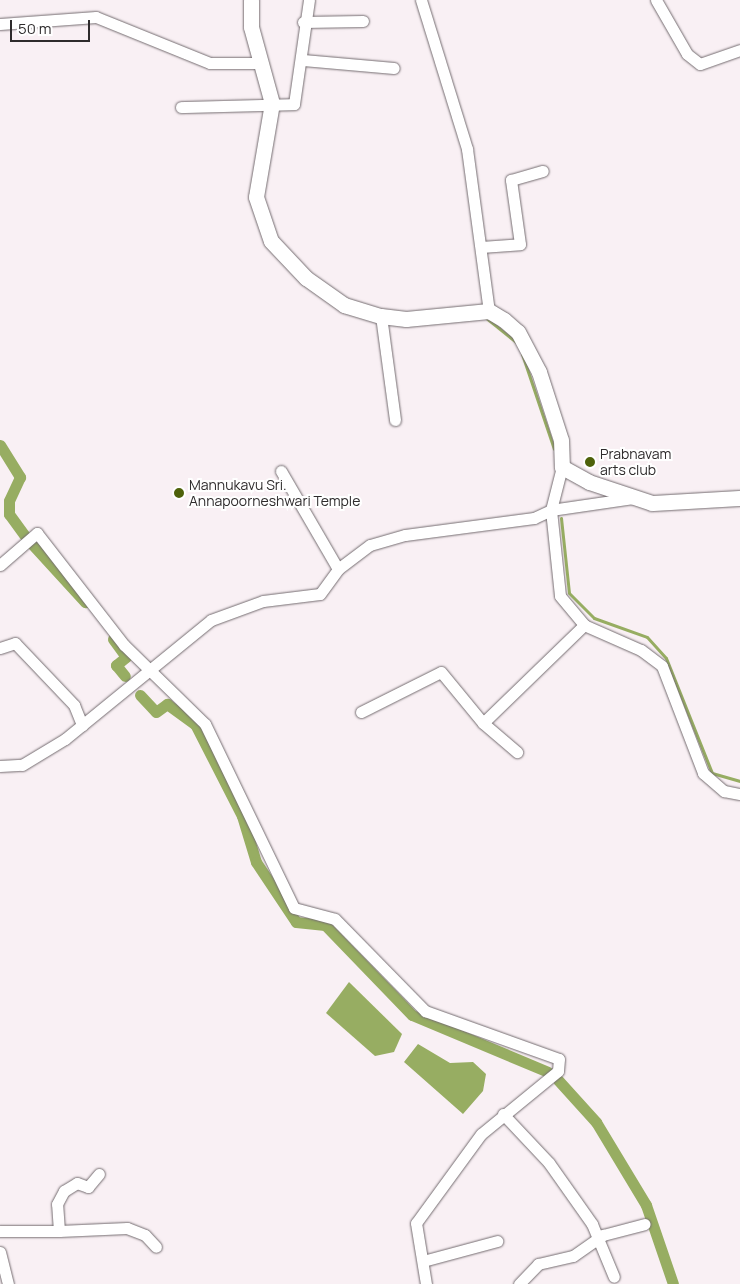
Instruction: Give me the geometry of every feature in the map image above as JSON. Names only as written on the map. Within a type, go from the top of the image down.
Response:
[{"type":"main road","points":[[252,0],[252,27],[272,103],[256,197],[271,241],[306,278],[356,310],[381,316],[406,320],[489,311],[518,332],[539,372],[560,440],[562,467],[633,498],[652,503],[740,498]]},
{"type":"street","points":[[181,108],[272,103],[294,104],[303,60],[303,22],[308,0]]},
{"type":"street","points":[[421,0],[467,149],[489,311]]},
{"type":"street","points":[[656,0],[686,54],[700,64],[740,50]]},
{"type":"street","points":[[0,24],[96,16],[210,63],[261,63]]},
{"type":"street","points":[[303,22],[362,21]]},
{"type":"street","points":[[303,60],[394,68]]},
{"type":"street","points":[[481,248],[520,244],[511,180],[543,171]]},
{"type":"street","points":[[381,316],[395,420]]},
{"type":"street","points":[[562,467],[551,510],[560,596],[584,625],[641,650],[662,666],[703,773],[724,791],[740,794]]},
{"type":"street","points":[[281,471],[338,569]]},
{"type":"street","points":[[0,766],[22,765],[82,725],[211,620],[263,601],[320,594],[338,569],[370,546],[405,535],[477,528],[551,510],[633,498]]},
{"type":"street","points":[[0,565],[38,533],[59,565],[93,600],[144,674],[205,724],[294,908],[336,920],[425,1011],[559,1059],[558,1072],[503,1114],[481,1134],[416,1223],[426,1284]]},
{"type":"street","points":[[483,722],[584,625]]},
{"type":"street","points":[[0,648],[15,643],[74,705],[82,725]]},
{"type":"street","points":[[361,712],[441,672],[483,722],[517,752]]},
{"type":"street","points":[[503,1114],[550,1163],[599,1240],[614,1277]]},
{"type":"street","points":[[58,1231],[57,1204],[64,1191],[77,1183],[88,1187],[99,1174]]},
{"type":"street","points":[[520,1284],[538,1264],[573,1256],[599,1240],[603,1235],[645,1224]]},
{"type":"street","points":[[0,1231],[128,1228],[145,1235],[156,1247]]},
{"type":"street","points":[[423,1261],[497,1241]]},
{"type":"street","points":[[0,1252],[8,1284]]},
{"type":"shaded area","points":[[349,982],[402,1034],[394,1052],[375,1056],[326,1013]]},
{"type":"shaded area","points":[[418,1044],[450,1063],[473,1062],[486,1074],[483,1091],[463,1114],[404,1062]]},
{"type":"waterway","points":[[485,317],[516,342]]},
{"type":"waterway","points":[[522,354],[554,449]]},
{"type":"waterway","points":[[0,445],[20,477],[9,501],[9,514],[24,535]]},
{"type":"waterway","points":[[561,518],[569,593],[594,618],[647,637],[666,658],[712,773],[740,781]]},
{"type":"waterway","points":[[32,544],[85,602]]},
{"type":"waterway","points":[[113,639],[126,657],[116,665],[125,676]]},
{"type":"waterway","points":[[140,695],[156,712],[167,704],[195,724],[242,816],[256,862],[296,922],[325,925],[412,1015],[548,1072]]},
{"type":"waterway","points":[[558,1080],[596,1122],[646,1205],[673,1284]]},
{"type":"place","name":"Prabnavam arts club","points":[[590,462]]},
{"type":"place","name":"Mannukavu Sri. Annapoorneshwari Temple","points":[[179,493]]}]
